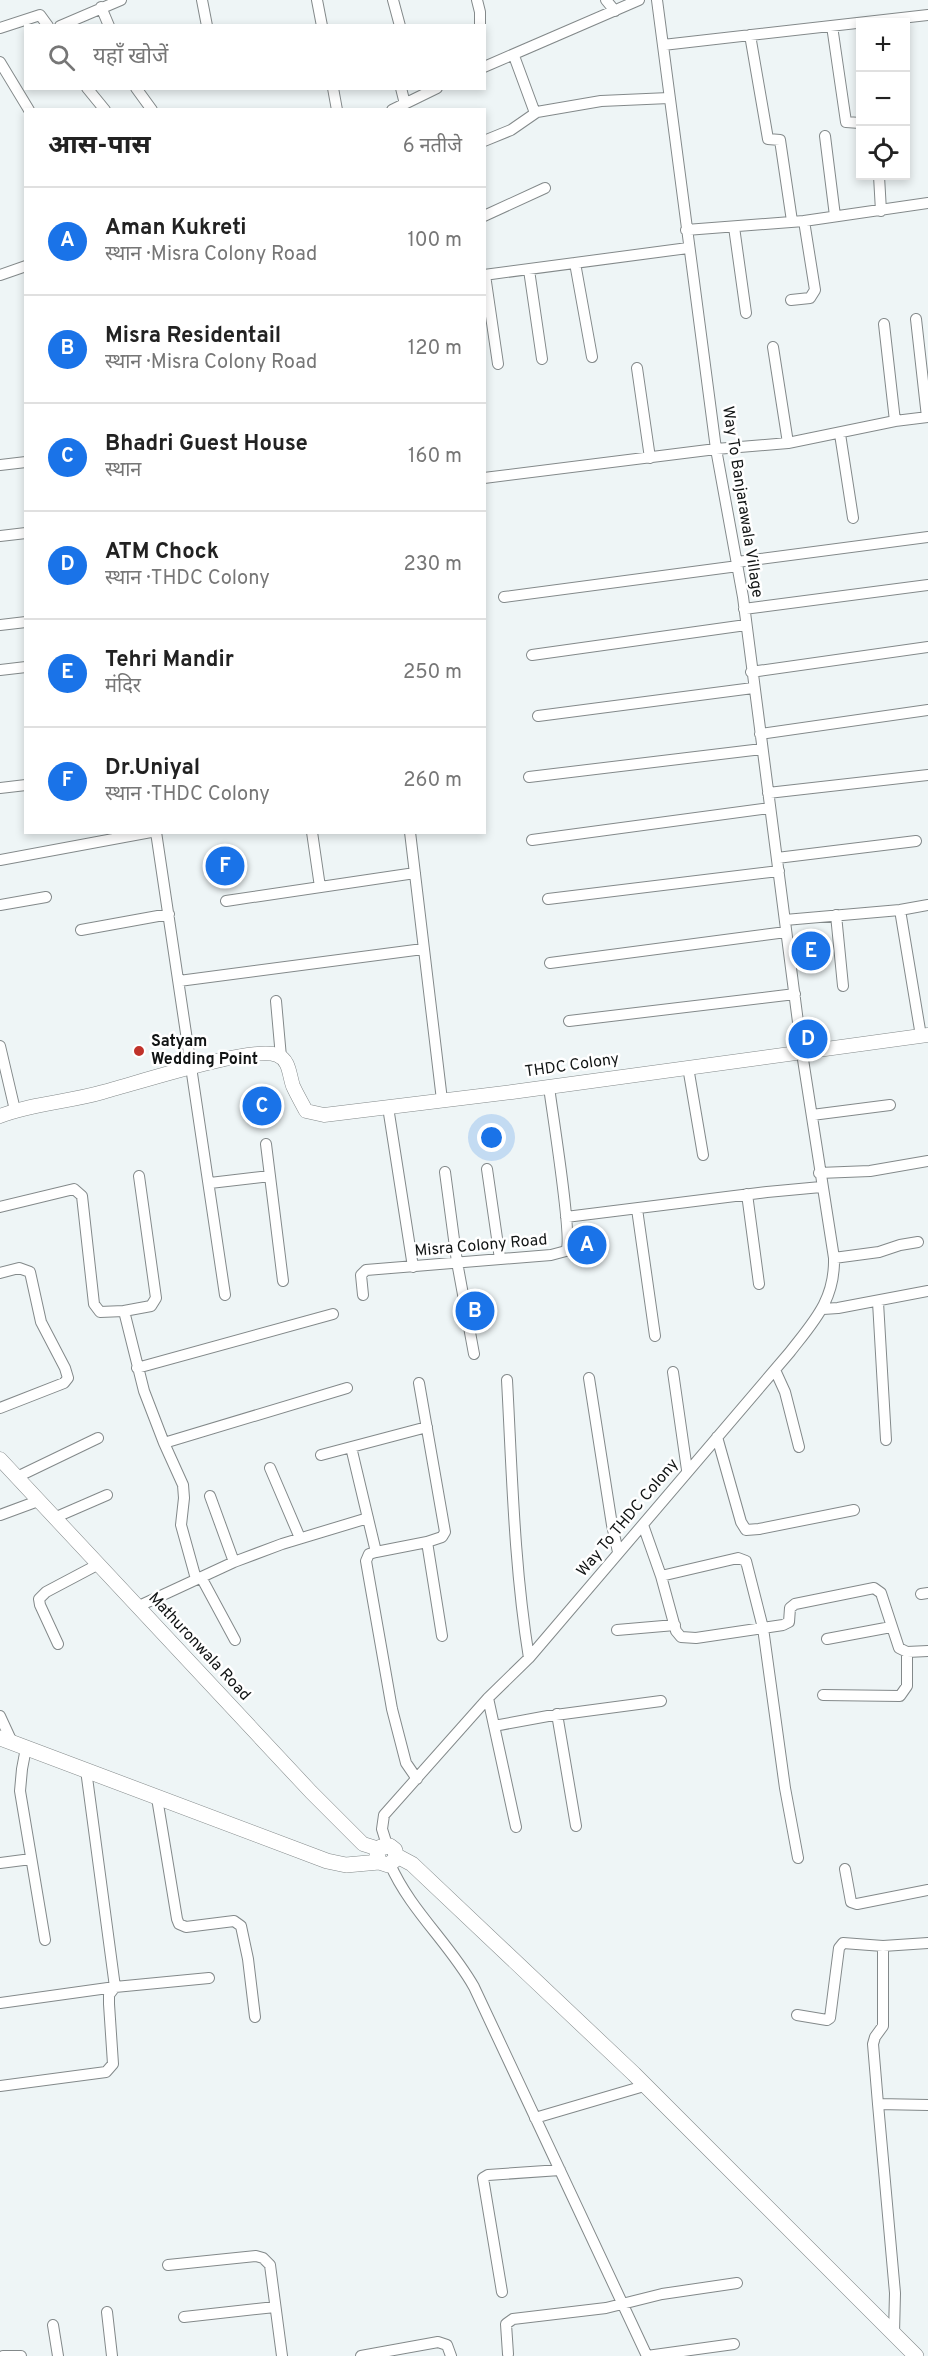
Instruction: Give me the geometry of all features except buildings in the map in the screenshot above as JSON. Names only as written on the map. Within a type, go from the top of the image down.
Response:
[{"type":"main road","points":[[13,1743],[327,1861],[346,1865],[386,1855],[412,1864],[644,2086],[916,2356]]},
{"type":"street","points":[[66,24],[121,0]]},
{"type":"street","points":[[202,0],[207,24]]},
{"type":"street","points":[[317,0],[322,24]]},
{"type":"street","points":[[393,0],[399,24]]},
{"type":"street","points":[[477,0],[480,24]]},
{"type":"street","points":[[606,0],[615,11]]},
{"type":"street","points":[[486,66],[639,0]]},
{"type":"street","name":"Way To Banjarawala Village","points":[[657,0],[716,449],[738,564],[802,1053]]},
{"type":"street","points":[[101,7],[109,24]]},
{"type":"street","points":[[0,28],[40,15],[45,18],[47,24]]},
{"type":"street","points":[[904,18],[928,15]]},
{"type":"street","points":[[663,45],[856,24]]},
{"type":"street","points":[[832,26],[846,122],[856,123]]},
{"type":"street","points":[[750,35],[768,139],[780,140],[792,221]]},
{"type":"street","points":[[514,56],[535,113]]},
{"type":"street","points":[[0,62],[28,108]]},
{"type":"street","points":[[89,90],[103,108]]},
{"type":"street","points":[[137,90],[151,108]]},
{"type":"street","points":[[333,90],[337,108]]},
{"type":"street","points":[[402,90],[405,104]]},
{"type":"street","points":[[396,108],[433,90]]},
{"type":"street","points":[[486,140],[511,130],[535,113],[601,101],[669,98]]},
{"type":"street","points":[[825,136],[835,216]]},
{"type":"street","points":[[879,180],[881,211]]},
{"type":"street","points":[[486,215],[545,188]]},
{"type":"street","points":[[686,230],[804,221],[928,203]]},
{"type":"street","points":[[791,300],[810,298],[815,290],[804,221]]},
{"type":"street","points":[[734,227],[746,313]]},
{"type":"street","points":[[486,275],[688,248]]},
{"type":"street","points":[[575,263],[592,357]]},
{"type":"street","points":[[0,275],[24,267]]},
{"type":"street","points":[[529,270],[542,359]]},
{"type":"street","points":[[486,282],[498,364]]},
{"type":"street","points":[[486,478],[716,449],[788,443],[928,417],[916,319]]},
{"type":"street","points":[[884,324],[895,422]]},
{"type":"street","points":[[773,347],[788,443]]},
{"type":"street","points":[[637,368],[650,458]]},
{"type":"street","points":[[840,434],[853,518]]},
{"type":"street","points":[[0,465],[24,462]]},
{"type":"street","points":[[0,536],[24,533]]},
{"type":"street","points":[[504,597],[928,537]]},
{"type":"street","points":[[744,609],[928,585]]},
{"type":"street","points":[[0,625],[24,622]]},
{"type":"street","points":[[532,655],[746,625]]},
{"type":"street","points":[[751,672],[928,647]]},
{"type":"street","points":[[0,670],[24,667]]},
{"type":"street","points":[[538,716],[753,688]]},
{"type":"street","points":[[760,735],[928,710]]},
{"type":"street","points":[[529,777],[762,749]]},
{"type":"street","points":[[768,793],[928,775]]},
{"type":"street","points":[[0,788],[24,785]]},
{"type":"street","points":[[532,840],[770,808]]},
{"type":"street","points":[[0,860],[141,834]]},
{"type":"street","points":[[156,834],[225,1295]]},
{"type":"street","points":[[312,834],[320,887]]},
{"type":"street","points":[[410,834],[442,1100]]},
{"type":"street","points":[[777,858],[916,841]]},
{"type":"street","points":[[549,899],[779,871]]},
{"type":"street","points":[[226,901],[415,873]]},
{"type":"street","points":[[0,905],[46,897]]},
{"type":"street","points":[[785,920],[900,910],[928,905]]},
{"type":"street","points":[[900,910],[925,1035]]},
{"type":"street","points":[[81,930],[169,914]]},
{"type":"street","points":[[836,915],[843,986]]},
{"type":"street","points":[[550,963],[786,932]]},
{"type":"street","points":[[179,981],[423,949]]},
{"type":"street","points":[[569,1021],[795,994]]},
{"type":"street","points":[[276,1001],[281,1057]]},
{"type":"street","name":"THDC Colony","points":[[281,1057],[288,1065],[294,1087],[306,1111],[324,1115],[549,1087],[925,1035]]},
{"type":"street","points":[[0,1046],[15,1110]]},
{"type":"street","points":[[0,1116],[15,1110],[101,1093],[190,1068],[256,1053],[276,1054],[281,1057]]},
{"type":"street","points":[[802,1053],[820,1181]]},
{"type":"street","points":[[688,1067],[703,1155]]},
{"type":"street","name":"Misra Colony Road","points":[[363,1295],[361,1275],[364,1271],[566,1251],[569,1245],[549,1087]]},
{"type":"street","points":[[812,1115],[890,1105]]},
{"type":"street","points":[[388,1107],[412,1267]]},
{"type":"street","points":[[266,1144],[283,1281]]},
{"type":"street","points":[[566,1217],[747,1194],[928,1161]]},
{"type":"street","points":[[487,1169],[500,1259]]},
{"type":"street","points":[[445,1172],[457,1263],[474,1354]]},
{"type":"street","points":[[0,1207],[74,1189],[84,1204],[95,1308],[100,1312],[124,1311],[151,1306],[156,1298],[139,1176]]},
{"type":"street","points":[[210,1184],[270,1176]]},
{"type":"street","name":"Way To THDC Colony","points":[[647,2356],[463,1967],[399,1886],[386,1855],[382,1829],[384,1815],[488,1698],[529,1658],[687,1470],[775,1370],[823,1309],[833,1280],[834,1258],[820,1181]]},
{"type":"street","points":[[747,1194],[759,1284]]},
{"type":"street","points":[[637,1209],[655,1336]]},
{"type":"street","points":[[834,1258],[879,1252],[918,1242]]},
{"type":"street","points":[[0,1273],[19,1268],[30,1272],[41,1322],[68,1378],[64,1383],[0,1408]]},
{"type":"street","points":[[823,1309],[878,1302],[928,1292]]},
{"type":"street","points":[[878,1302],[886,1440]]},
{"type":"street","points":[[124,1311],[137,1368],[164,1443],[183,1485],[181,1525],[198,1578],[235,1640]]},
{"type":"street","points":[[137,1368],[333,1314]]},
{"type":"street","points":[[775,1370],[785,1392],[799,1447]]},
{"type":"street","points":[[673,1372],[687,1470]]},
{"type":"street","points":[[589,1378],[618,1552]]},
{"type":"street","points":[[507,1380],[516,1542],[529,1658]]},
{"type":"street","points":[[417,1779],[406,1763],[392,1710],[366,1561],[369,1554],[428,1542],[442,1537],[445,1532],[419,1383]]},
{"type":"street","points":[[164,1443],[347,1388]]},
{"type":"street","points":[[321,1455],[427,1426]]},
{"type":"street","points":[[717,1437],[741,1522],[746,1530],[854,1510]]},
{"type":"street","points":[[17,1477],[98,1438]]},
{"type":"street","points":[[351,1447],[376,1552]]},
{"type":"street","name":"Mathuronwala Road","points":[[0,1459],[319,1799],[363,1844],[386,1855]]},
{"type":"street","points":[[270,1468],[300,1538]]},
{"type":"street","points":[[54,1518],[107,1495]]},
{"type":"street","points":[[210,1496],[234,1562]]},
{"type":"street","points":[[0,1515],[38,1501]]},
{"type":"street","points":[[140,1606],[234,1562],[300,1538],[368,1518]]},
{"type":"street","points":[[643,1525],[679,1635],[687,1638],[788,1623],[791,1607],[795,1604],[874,1588],[881,1593],[899,1648],[907,1652],[928,1651]]},
{"type":"street","points":[[428,1542],[442,1636]]},
{"type":"street","points":[[661,1576],[743,1558],[746,1561],[763,1628],[785,1788],[798,1858]]},
{"type":"street","points":[[58,1644],[39,1599],[46,1592],[97,1564]]},
{"type":"street","points":[[616,1630],[675,1625]]},
{"type":"street","points":[[827,1639],[891,1627]]},
{"type":"street","points":[[823,1695],[900,1696],[906,1686],[907,1652]]},
{"type":"street","points":[[488,1698],[516,1827]]},
{"type":"street","points":[[494,1726],[557,1714],[661,1701]]},
{"type":"street","points":[[557,1714],[576,1826]]},
{"type":"street","points":[[0,1716],[22,1769],[20,1791],[45,1940]]},
{"type":"street","points":[[0,2086],[106,2072],[110,2070],[114,2060],[109,2004],[110,1995],[115,1987],[86,1770]]},
{"type":"street","points":[[157,1798],[177,1919],[186,1927],[234,1921],[241,1926],[248,1959],[255,2017]]},
{"type":"street","points":[[0,1863],[31,1859]]},
{"type":"street","points":[[844,1869],[851,1902],[857,1905],[928,1890]]},
{"type":"street","points":[[797,2015],[827,2020],[831,2018],[841,1945],[847,1942],[883,1946],[928,1943]]},
{"type":"street","points":[[883,1946],[883,2026],[873,2044],[895,2292],[894,2332]]},
{"type":"street","points":[[0,2003],[115,1987],[209,1978]]},
{"type":"street","points":[[535,2118],[644,2086]]},
{"type":"street","points":[[878,2104],[928,2104]]},
{"type":"street","points":[[502,2292],[483,2178],[489,2175],[560,2170]]},
{"type":"street","points":[[168,2265],[256,2256],[263,2258],[270,2265],[282,2356]]},
{"type":"street","points":[[507,2354],[506,2327],[509,2320],[623,2305],[662,2294],[737,2283]]},
{"type":"street","points":[[184,2318],[275,2307]]},
{"type":"street","points":[[107,2312],[112,2356]]},
{"type":"street","points":[[53,2325],[58,2356]]},
{"type":"street","points":[[365,2356],[438,2342],[447,2345],[451,2356]]},
{"type":"street","points":[[647,2356],[734,2344]]},
{"type":"street","points":[[3,2356],[21,2356]]},
{"type":"place","name":"Dr.Uniyal","points":[[225,866]]},
{"type":"place","name":"Tehri Mandir","points":[[811,951]]},
{"type":"place","name":"ATM Chock","points":[[808,1039]]},
{"type":"place","name":"Satyam Wedding Point","points":[[139,1051]]},
{"type":"place","name":"Bhadri Guest House","points":[[262,1106]]},
{"type":"place","name":"Aman Kukreti","points":[[587,1245]]},
{"type":"place","name":"Misra Residentail","points":[[475,1311]]}]
